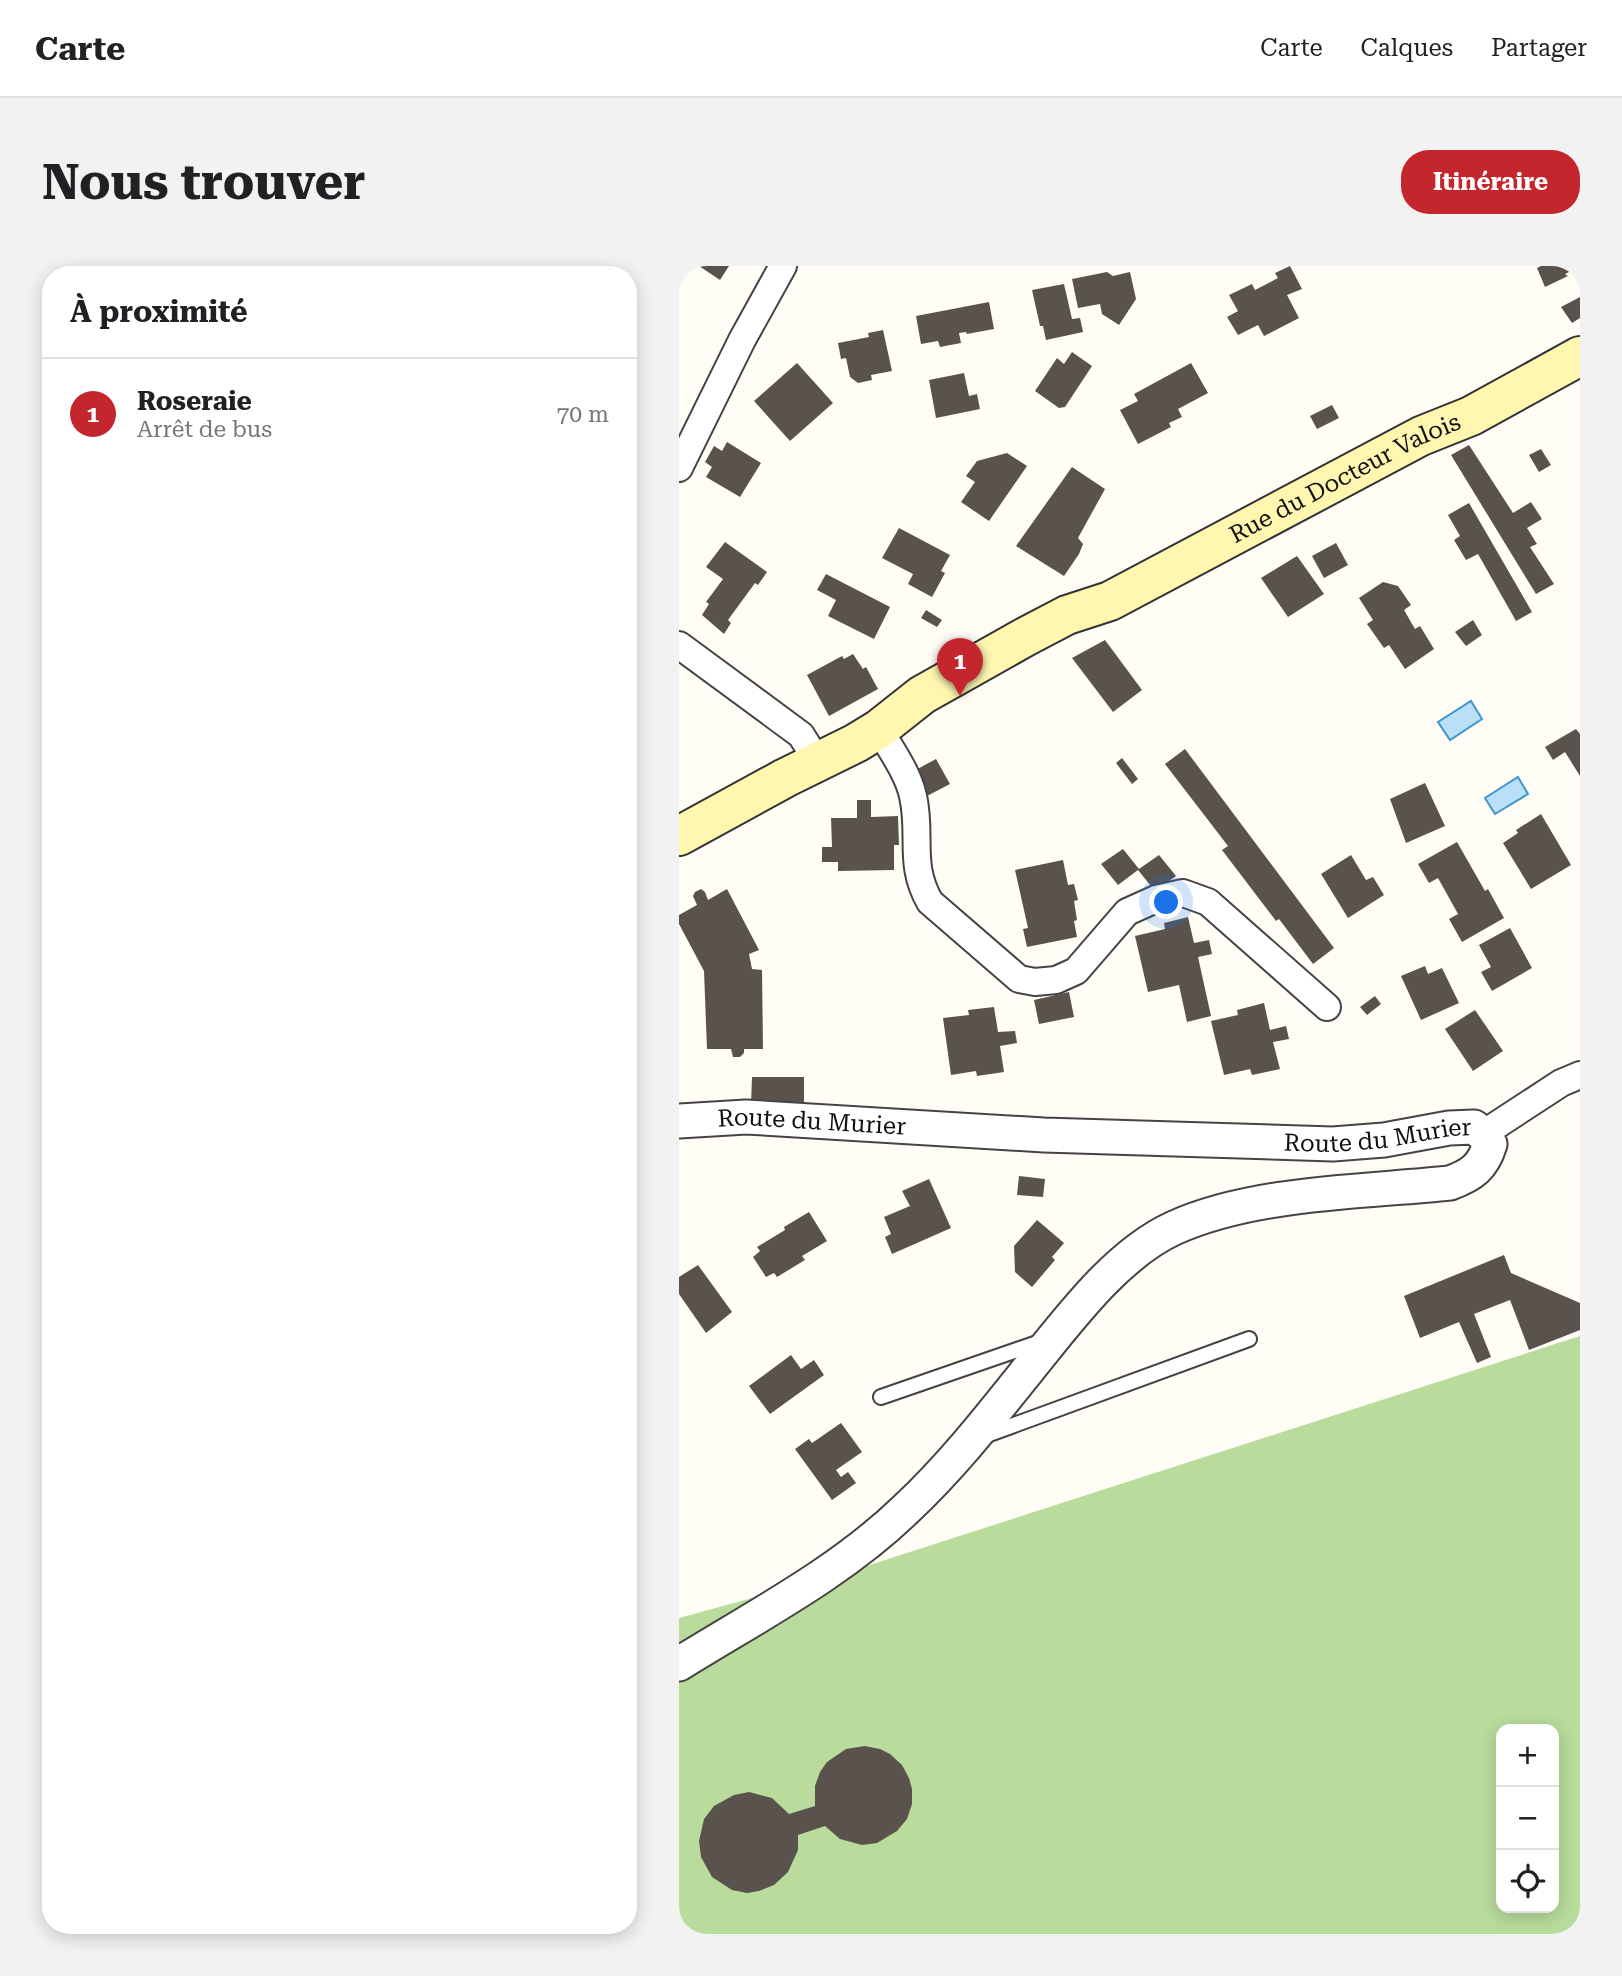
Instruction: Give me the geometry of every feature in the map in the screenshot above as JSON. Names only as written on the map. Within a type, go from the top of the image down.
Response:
[{"type":"main road","name":"Rue du Docteur Valois","points":[[679,836],[879,729],[930,712],[1035,658],[1075,635],[1110,601],[1421,436],[1471,416],[1580,356]]},
{"type":"street","points":[[679,468],[741,340],[783,266]]},
{"type":"street","points":[[679,645],[801,735],[818,762]]},
{"type":"street","points":[[879,729],[913,792],[917,871],[921,886],[930,902],[1019,979],[1035,982],[1056,980],[1076,971],[1127,912],[1156,899],[1183,893],[1208,902],[1327,1007]]},
{"type":"street","points":[[1483,1134],[1561,1083],[1580,1075]]},
{"type":"street","name":"Route du Murier","points":[[679,1121],[758,1118],[1044,1135],[1333,1144],[1384,1140],[1449,1128],[1474,1127],[1490,1144],[1480,1168],[1450,1183],[1315,1195],[1263,1203],[1215,1213],[1155,1238],[1101,1283],[970,1441],[905,1511],[828,1572],[679,1664]]},
{"type":"lane","points":[[881,1397],[1055,1337]]},
{"type":"lane","points":[[970,1441],[1249,1339]]},
{"type":"green space","points":[[1580,1336],[1580,1934],[679,1934],[679,1618],[851,1571]]},
{"type":"water","points":[[1471,701],[1482,719],[1450,740],[1438,722]]},
{"type":"water","points":[[1518,777],[1528,794],[1495,814],[1485,798]]},
{"type":"building","points":[[699,266],[729,266],[720,280]]},
{"type":"building","points":[[1290,266],[1302,289],[1287,295],[1299,318],[1264,336],[1258,325],[1238,335],[1227,317],[1238,311],[1229,295],[1252,284],[1255,290],[1278,278],[1275,273]]},
{"type":"building","points":[[1580,267],[1545,287],[1537,268]]},
{"type":"building","points":[[1107,272],[1113,276],[1130,272],[1136,299],[1119,325],[1102,314],[1100,304],[1078,308],[1072,279]]},
{"type":"building","points":[[1064,284],[1072,319],[1080,318],[1083,332],[1046,340],[1032,290]]},
{"type":"building","points":[[1580,297],[1580,318],[1572,323],[1561,307]]},
{"type":"building","points":[[989,302],[994,329],[959,333],[961,343],[940,347],[938,341],[921,344],[916,316]]},
{"type":"building","points":[[883,330],[892,371],[871,375],[872,380],[858,383],[850,377],[846,358],[841,359],[838,343],[869,337],[868,333]]},
{"type":"building","points":[[1072,352],[1092,366],[1065,407],[1059,408],[1035,391],[1057,358],[1064,364]]},
{"type":"building","points":[[797,363],[833,403],[790,441],[754,401]]},
{"type":"building","points":[[1191,363],[1208,393],[1178,409],[1182,417],[1169,423],[1171,427],[1138,444],[1120,410],[1138,401],[1134,394]]},
{"type":"building","points":[[964,373],[969,396],[977,394],[980,409],[936,418],[929,380]]},
{"type":"building","points":[[1332,405],[1339,418],[1317,429],[1310,416]]},
{"type":"building","points":[[727,442],[761,463],[740,497],[706,477],[712,467],[705,462],[714,446],[722,451]]},
{"type":"building","points":[[1469,445],[1513,513],[1531,502],[1542,519],[1527,528],[1537,544],[1530,547],[1554,584],[1536,594],[1451,455]]},
{"type":"building","points":[[1541,449],[1551,465],[1539,472],[1529,455]]},
{"type":"building","points":[[1007,453],[1027,466],[989,521],[961,502],[975,482],[966,476],[977,461]]},
{"type":"building","points":[[1072,467],[1105,489],[1078,538],[1083,544],[1079,554],[1064,576],[1016,546]]},
{"type":"building","points":[[1469,503],[1532,612],[1516,621],[1478,554],[1466,560],[1454,540],[1460,536],[1448,515]]},
{"type":"building","points":[[899,528],[950,555],[941,571],[945,573],[932,597],[908,584],[913,574],[882,558]]},
{"type":"building","points":[[725,542],[767,572],[758,585],[755,583],[728,620],[731,623],[724,634],[702,615],[709,604],[706,602],[723,579],[706,567]]},
{"type":"building","points":[[1336,543],[1348,565],[1324,578],[1312,556]]},
{"type":"building","points":[[1297,556],[1324,594],[1288,617],[1261,578]]},
{"type":"building","points":[[826,574],[890,607],[874,639],[828,616],[836,600],[817,590]]},
{"type":"building","points":[[1383,582],[1398,586],[1411,605],[1404,610],[1415,629],[1420,626],[1434,649],[1405,669],[1389,645],[1384,648],[1367,624],[1373,620],[1359,598]]},
{"type":"building","points":[[926,610],[942,620],[937,627],[921,618]]},
{"type":"building","points":[[1473,620],[1482,635],[1466,646],[1455,632]]},
{"type":"building","points":[[1105,640],[1142,690],[1113,712],[1072,658]]},
{"type":"building","points":[[853,654],[863,669],[866,667],[878,689],[829,716],[807,675],[842,656],[844,659]]},
{"type":"building","points":[[1576,729],[1580,734],[1580,776],[1565,752],[1553,760],[1545,747]]},
{"type":"building","points":[[1185,749],[1334,948],[1313,964],[1222,850],[1228,846],[1165,764]]},
{"type":"building","points":[[1122,758],[1138,779],[1132,784],[1116,763]]},
{"type":"building","points":[[936,759],[950,784],[925,797],[912,772]]},
{"type":"building","points":[[1425,783],[1445,826],[1406,843],[1390,799]]},
{"type":"building","points":[[857,800],[871,800],[871,817],[898,816],[899,845],[894,845],[894,870],[838,871],[838,862],[822,862],[822,847],[832,847],[831,818],[857,818]]},
{"type":"building","points":[[1541,814],[1571,865],[1531,889],[1503,843],[1518,833],[1516,830]]},
{"type":"building","points":[[1457,842],[1504,918],[1462,942],[1449,919],[1458,914],[1438,878],[1429,883],[1418,864]]},
{"type":"building","points":[[1123,849],[1139,869],[1159,855],[1176,876],[1155,891],[1138,870],[1118,885],[1101,864]]},
{"type":"building","points":[[1351,855],[1366,880],[1373,877],[1384,895],[1348,918],[1321,874]]},
{"type":"building","points":[[1063,860],[1068,885],[1074,884],[1078,900],[1074,901],[1077,937],[1027,947],[1023,929],[1028,928],[1015,870]]},
{"type":"building","points":[[701,889],[708,900],[727,889],[759,950],[749,954],[752,969],[762,970],[763,1049],[744,1049],[740,1057],[733,1057],[731,1049],[707,1049],[704,971],[679,924],[679,915],[697,905],[693,896]]},
{"type":"building","points":[[1188,917],[1194,943],[1209,940],[1212,954],[1198,957],[1211,1016],[1187,1022],[1179,985],[1148,992],[1135,936],[1165,929],[1164,923]]},
{"type":"building","points":[[1510,928],[1532,968],[1492,991],[1481,972],[1491,967],[1479,945]]},
{"type":"building","points":[[1425,966],[1428,974],[1442,968],[1459,1003],[1421,1020],[1401,976]]},
{"type":"building","points":[[1069,992],[1074,1017],[1039,1024],[1034,1000]]},
{"type":"building","points":[[1375,996],[1381,1004],[1367,1015],[1360,1007]]},
{"type":"building","points":[[1264,1003],[1270,1030],[1286,1026],[1289,1039],[1273,1042],[1280,1069],[1252,1075],[1250,1069],[1224,1075],[1211,1021],[1238,1015],[1237,1010]]},
{"type":"building","points":[[994,1007],[998,1032],[1015,1031],[1017,1043],[1000,1046],[1004,1072],[977,1076],[976,1071],[951,1075],[943,1018],[969,1015],[968,1010]]},
{"type":"building","points":[[1475,1010],[1503,1051],[1473,1071],[1445,1029]]},
{"type":"building","points":[[752,1077],[804,1077],[804,1105],[751,1105]]},
{"type":"building","points":[[1019,1176],[1045,1179],[1043,1197],[1017,1195]]},
{"type":"building","points":[[929,1179],[951,1228],[892,1254],[885,1237],[891,1234],[884,1217],[910,1206],[902,1191]]},
{"type":"building","points":[[809,1212],[827,1241],[802,1256],[805,1260],[777,1277],[774,1273],[766,1277],[753,1257],[760,1251],[757,1247]]},
{"type":"building","points":[[1037,1220],[1064,1243],[1052,1257],[1055,1260],[1032,1287],[1015,1272],[1014,1246]]},
{"type":"building","points":[[1504,1255],[1511,1273],[1580,1303],[1580,1330],[1529,1350],[1510,1300],[1474,1314],[1491,1357],[1477,1363],[1459,1322],[1420,1338],[1404,1296]]},
{"type":"building","points":[[698,1265],[732,1312],[706,1333],[679,1294],[679,1277]]},
{"type":"building","points":[[791,1355],[801,1369],[814,1360],[824,1375],[770,1414],[749,1386]]},
{"type":"building","points":[[841,1423],[862,1452],[836,1470],[841,1477],[848,1472],[856,1483],[832,1500],[795,1449],[809,1439],[812,1443]]},
{"type":"building","points":[[865,1746],[890,1754],[902,1765],[909,1778],[912,1804],[907,1819],[897,1831],[877,1843],[862,1845],[840,1839],[825,1826],[798,1835],[798,1850],[788,1872],[774,1885],[759,1891],[747,1893],[732,1890],[712,1877],[701,1857],[699,1841],[704,1819],[714,1806],[734,1795],[749,1792],[772,1798],[789,1814],[815,1806],[815,1786],[827,1762],[846,1749]]},
{"type":"place","name":"Roseraie","points":[[960,696]]}]
